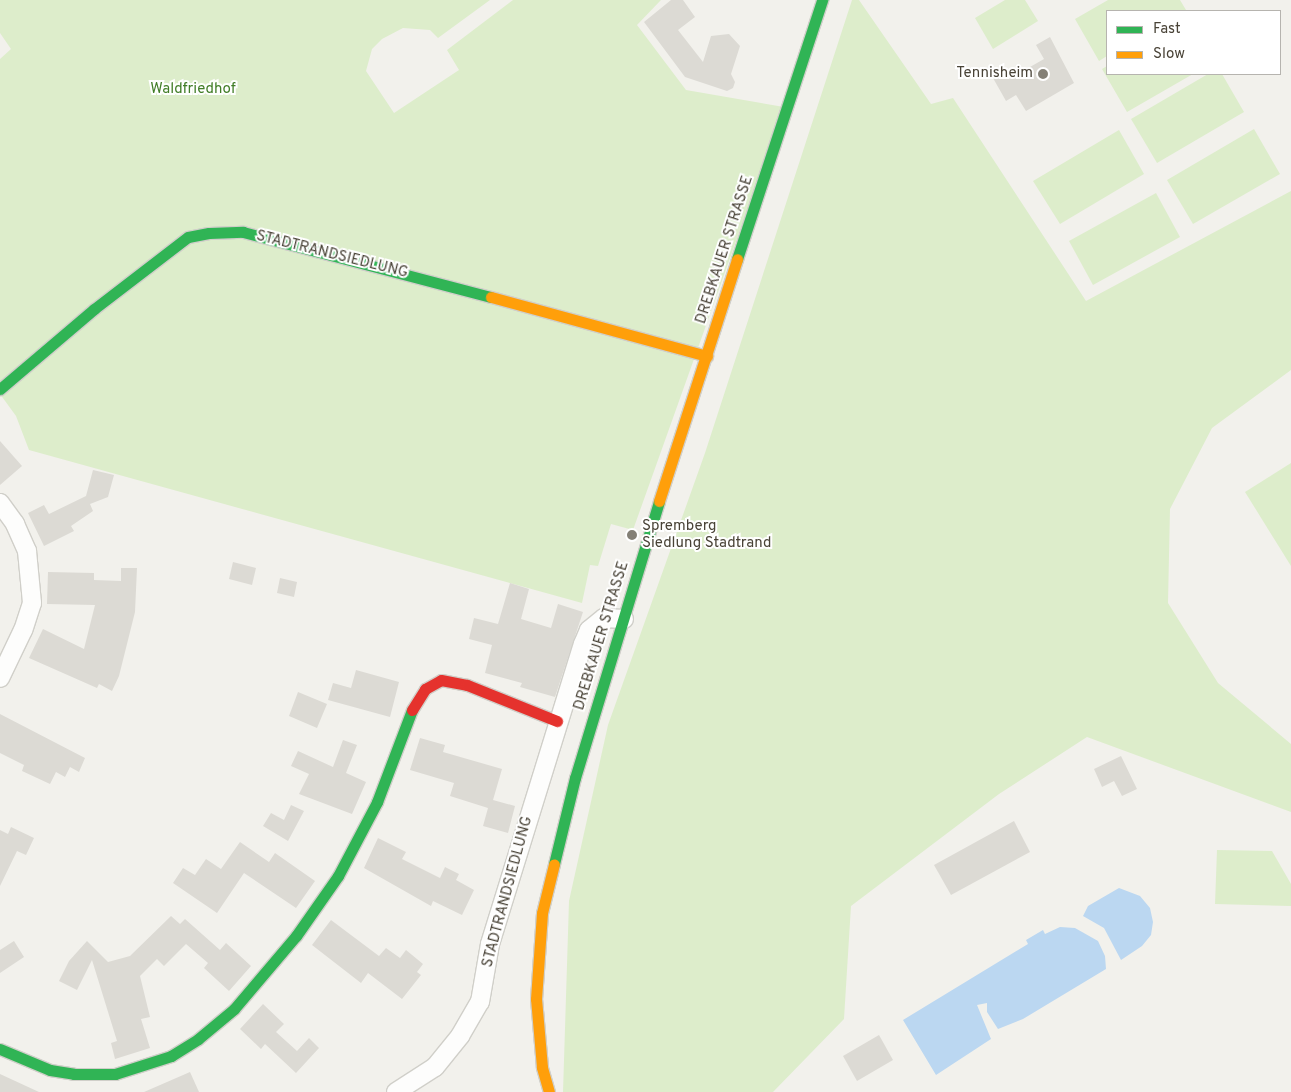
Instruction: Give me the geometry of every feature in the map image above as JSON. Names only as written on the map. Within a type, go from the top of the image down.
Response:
[{"type":"street","name":"DREBKAUER STRASSE","points":[[549,1092],[542,1066],[536,999],[542,913],[575,778],[706,356],[822,0]]},
{"type":"street","name":"STADTRANDSIEDLUNG","points":[[0,389],[71,327],[188,237],[209,233],[243,232],[313,249],[706,356]]},
{"type":"street","points":[[0,503],[15,524],[27,551],[32,603],[23,630],[0,678]]},
{"type":"street","name":"STADTRANDSIEDLUNG","points":[[396,1092],[435,1066],[460,1036],[480,1002],[490,944],[557,721],[588,630],[608,617],[624,619]]},
{"type":"street","points":[[0,1049],[50,1070],[74,1074],[114,1074],[171,1056],[198,1039],[234,1009],[296,936],[338,876],[377,802],[411,712],[425,689],[440,680],[467,685],[557,721]]},
{"type":"green space","name":"Waldfriedhof","points":[[0,0],[490,0],[438,38],[430,30],[403,28],[382,39],[372,49],[366,71],[394,113],[459,70],[447,50],[513,0],[661,0],[637,25],[686,90],[784,107],[633,530],[611,524],[598,566],[590,565],[582,603],[29,450],[16,416],[0,394],[0,59],[11,49],[0,33]]},
{"type":"green space","points":[[852,0],[859,0],[931,104],[953,98],[1086,301],[1291,191],[1291,370],[1212,428],[1170,509],[1168,603],[1218,683],[1291,744],[1291,812],[1087,737],[999,794],[851,906],[844,1019],[773,1092],[563,1092],[569,901],[608,725],[705,453]]},
{"type":"green space","points":[[1005,0],[1025,0],[1038,21],[993,49],[975,18]]},
{"type":"green space","points":[[1108,0],[1180,0],[1186,10],[1106,10],[1106,57],[1099,61],[1075,19]]},
{"type":"green space","points":[[1106,67],[1106,75],[1191,75],[1127,112],[1102,69]]},
{"type":"green space","points":[[1206,75],[1223,75],[1244,112],[1157,163],[1131,119]]},
{"type":"green space","points":[[1254,129],[1280,174],[1193,224],[1167,180]]},
{"type":"green space","points":[[1119,130],[1144,174],[1060,224],[1033,181]]},
{"type":"green space","points":[[1156,193],[1180,237],[1093,285],[1069,241]]},
{"type":"green space","points":[[1291,463],[1291,566],[1245,492]]},
{"type":"green space","points":[[1217,850],[1272,851],[1291,884],[1291,906],[1215,904]]},
{"type":"water","points":[[1119,888],[1140,896],[1150,908],[1153,922],[1151,935],[1142,946],[1121,960],[1104,928],[1083,916],[1088,906]]},
{"type":"water","points":[[1060,927],[1075,928],[1098,941],[1105,956],[1106,969],[1023,1019],[998,1029],[987,1012],[987,1003],[977,1005],[991,1039],[936,1075],[903,1020],[1028,944],[1026,940],[1043,930],[1045,934]]},
{"type":"building","points":[[671,0],[683,0],[695,17],[678,30],[703,62],[711,36],[729,34],[740,46],[731,74],[735,82],[733,88],[727,91],[685,77],[644,22]]},
{"type":"building","name":"Tennisheim","points":[[1050,37],[1074,83],[1026,111],[1016,95],[1006,101],[993,78],[1005,71],[1009,79],[1044,59],[1036,45]]},
{"type":"building","points":[[0,441],[22,466],[0,485]]},
{"type":"building","points":[[93,470],[114,475],[108,497],[90,504],[93,511],[71,526],[74,531],[44,546],[28,513],[44,505],[49,514],[86,496]]},
{"type":"building","points":[[233,562],[256,568],[252,585],[229,579]]},
{"type":"building","points":[[121,568],[137,568],[135,612],[119,676],[112,691],[99,684],[97,688],[29,658],[43,629],[84,649],[95,605],[47,604],[48,572],[94,573],[94,580],[121,581]]},
{"type":"building","points":[[280,578],[297,582],[294,597],[277,593]]},
{"type":"building","points":[[510,583],[529,589],[521,619],[551,628],[558,604],[583,612],[555,697],[520,687],[522,683],[485,673],[492,645],[469,639],[474,618],[498,624]]},
{"type":"building","points":[[356,670],[399,682],[390,717],[328,700],[333,683],[351,688]]},
{"type":"building","points":[[298,692],[327,704],[317,728],[289,716]]},
{"type":"building","points":[[0,714],[85,758],[79,772],[70,767],[65,777],[56,772],[50,784],[22,771],[24,765],[0,753]]},
{"type":"building","points":[[420,738],[445,745],[443,752],[502,769],[493,800],[515,806],[508,833],[483,826],[488,808],[450,796],[454,783],[410,770]]},
{"type":"building","points":[[343,740],[357,745],[346,773],[366,782],[352,814],[299,794],[309,774],[291,766],[298,751],[333,767]]},
{"type":"building","points":[[1121,756],[1137,789],[1122,796],[1114,781],[1102,787],[1094,769]]},
{"type":"building","points":[[291,805],[304,811],[288,841],[263,826],[271,813],[284,820]]},
{"type":"building","points":[[1014,821],[1030,852],[951,895],[934,865]]},
{"type":"building","points":[[11,827],[34,838],[26,855],[17,851],[0,886],[0,830],[8,834]]},
{"type":"building","points":[[378,838],[406,852],[402,859],[440,878],[445,867],[459,874],[456,880],[474,890],[462,915],[433,901],[431,906],[364,868]]},
{"type":"building","points":[[240,842],[269,862],[275,853],[315,881],[296,908],[244,873],[217,913],[173,883],[183,868],[195,875],[206,859],[221,869]]},
{"type":"building","points":[[171,916],[180,924],[185,919],[220,950],[226,943],[251,966],[229,991],[204,968],[208,963],[186,944],[164,966],[157,959],[140,976],[150,1017],[141,1019],[150,1048],[115,1059],[111,1043],[117,1041],[92,960],[77,990],[59,981],[69,961],[87,941],[108,962],[130,956]]},
{"type":"building","points":[[331,920],[379,956],[386,948],[400,958],[406,950],[423,964],[417,972],[421,975],[402,999],[368,973],[361,983],[312,945]]},
{"type":"building","points":[[14,941],[24,957],[0,973],[0,950]]},
{"type":"building","points":[[263,1004],[284,1024],[276,1032],[297,1051],[309,1038],[319,1048],[296,1073],[265,1044],[261,1049],[240,1029]]},
{"type":"building","points":[[879,1035],[893,1060],[857,1081],[843,1056]]},
{"type":"building","points":[[190,1072],[199,1092],[144,1092]]},
{"type":"building","points":[[0,1074],[39,1092],[0,1092]]},
{"type":"traffic: fast","points":[[737,259],[822,0]]},
{"type":"traffic: fast","points":[[0,389],[94,309],[188,237],[209,233],[243,232],[491,297]]},
{"type":"traffic: fast","points":[[554,864],[575,778],[659,501]]},
{"type":"traffic: fast","points":[[0,1049],[50,1070],[74,1074],[115,1074],[171,1056],[198,1039],[234,1009],[296,936],[338,876],[377,802],[412,710]]},
{"type":"traffic: slow","points":[[659,501],[737,259]]},
{"type":"traffic: slow","points":[[491,297],[707,356]]},
{"type":"traffic: slow","points":[[549,1092],[542,1067],[536,999],[542,913],[554,864]]},
{"type":"traffic: jam","points":[[412,710],[425,689],[441,680],[467,685],[557,721]]},
{"type":"place","name":"Tennisheim","points":[[1043,74]]},
{"type":"place","name":"Spremberg Siedlung Stadtrand","points":[[632,535]]}]
